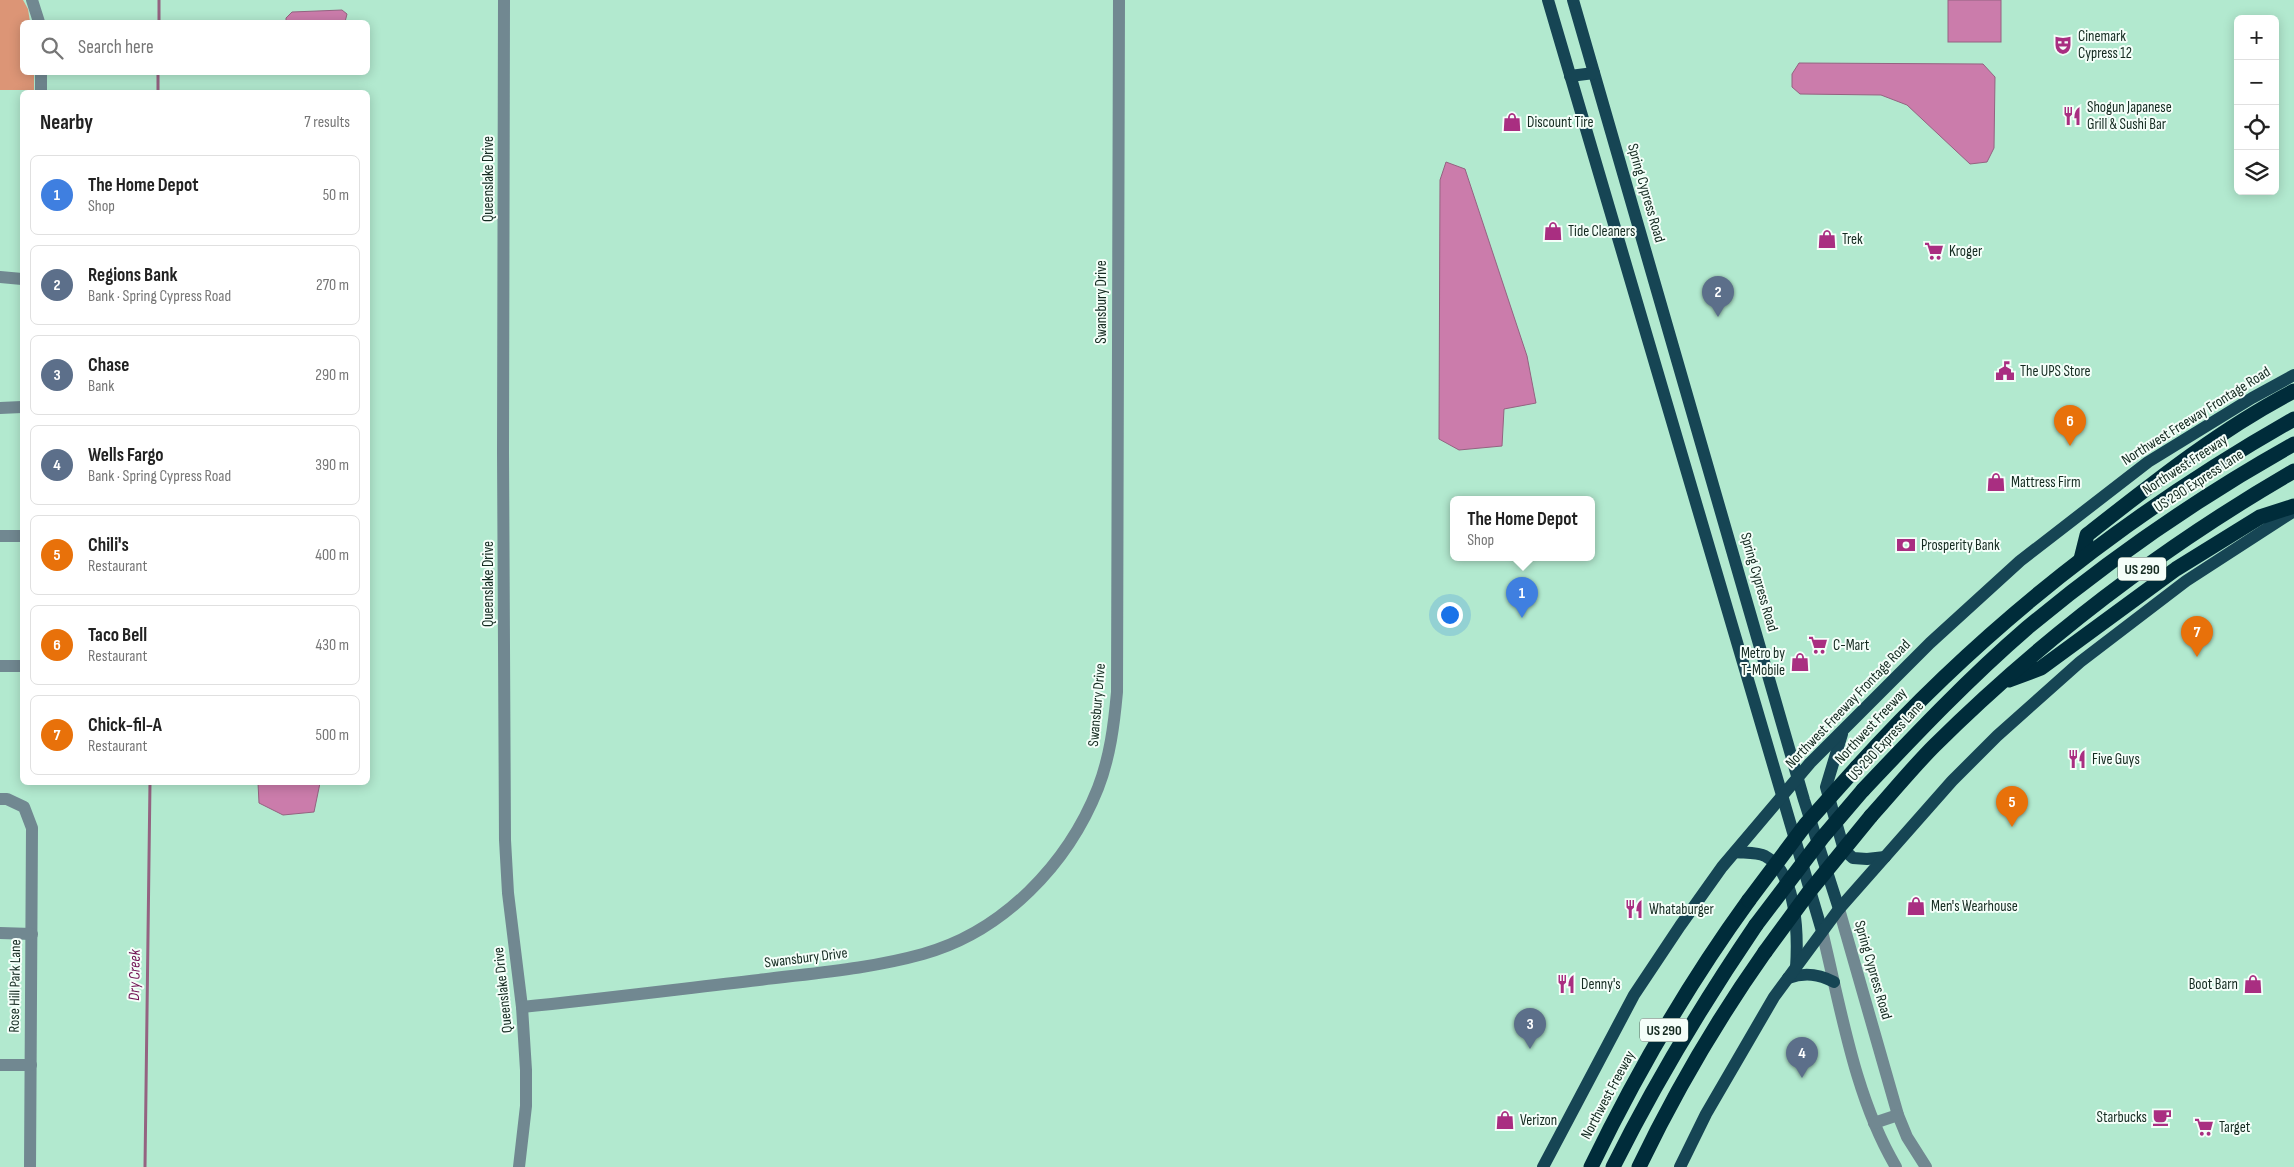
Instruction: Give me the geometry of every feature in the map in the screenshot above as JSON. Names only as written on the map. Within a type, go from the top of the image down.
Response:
[{"type":"highway","points":[[2081,559],[2087,536],[2138,495],[2245,418],[2294,391]]},
{"type":"highway","name":"Northwest Freeway","points":[[1591,1167],[1631,1088],[1678,1006],[1749,900],[1806,824],[1857,767],[1956,665],[2018,610],[2081,559],[2170,495],[2294,419]]},
{"type":"highway","name":"US 290 Express Lane","points":[[1613,1167],[1676,1050],[1716,983],[1756,925],[1822,838],[1863,790],[1925,724],[2026,629],[2081,584],[2152,532],[2257,465],[2294,444]]},
{"type":"highway","name":"US 290","points":[[1638,1167],[1687,1074],[1738,990],[1808,892],[1871,816],[1933,747],[2001,683],[2082,612],[2175,544],[2232,506],[2294,471]]},
{"type":"highway","points":[[2001,683],[2041,668],[2176,569],[2260,517],[2294,506]]},
{"type":"main road","points":[[1548,0],[1822,931]]},
{"type":"main road","name":"Spring Cypress Road","points":[[1573,0],[1798,778],[1839,909]]},
{"type":"main road","points":[[1570,76],[1594,73]]},
{"type":"main road","points":[[1624,259],[1646,251]]},
{"type":"main road","name":"Northwest Freeway Frontage Road","points":[[1543,1167],[1634,995],[1680,926],[1734,852],[1810,763],[1843,732],[1936,636],[1997,580],[2034,550],[2148,462],[2252,398],[2294,375]]},
{"type":"main road","points":[[1694,496],[1714,488]]},
{"type":"main road","points":[[1680,1167],[1706,1114],[1774,997],[1839,909],[1952,781],[1997,736],[2080,662],[2186,581],[2294,511]]},
{"type":"main road","points":[[1843,732],[1826,787],[1844,850],[1852,858],[1867,860],[1885,857]]},
{"type":"main road","points":[[1734,852],[1765,856],[1781,870],[1792,900],[1798,936],[1792,973]]},
{"type":"main road","points":[[1792,973],[1815,975],[1834,982]]},
{"type":"street","points":[[32,0],[38,20]]},
{"type":"street","name":"Queenslake Drive","points":[[504,0],[503,452],[505,840],[508,893],[522,1007],[526,1070],[526,1106],[519,1167]]},
{"type":"street","name":"Swansbury Drive","points":[[522,1007],[827,973],[880,965],[924,954],[973,933],[993,922],[1013,906],[1044,876],[1083,819],[1098,787],[1109,752],[1117,692],[1119,0]]},
{"type":"street","points":[[41,75],[41,90]]},
{"type":"street","points":[[0,277],[20,279]]},
{"type":"street","points":[[0,408],[20,407]]},
{"type":"street","points":[[0,536],[20,536]]},
{"type":"street","points":[[0,666],[20,666]]},
{"type":"street","name":"Rose Hill Park Lane","points":[[0,799],[7,799],[24,807],[32,828],[30,1167]]},
{"type":"street","name":"Spring Cypress Road","points":[[1839,909],[1898,1115],[1907,1137],[1926,1167]]},
{"type":"street","points":[[1822,931],[1857,1073],[1884,1148],[1896,1167]]},
{"type":"street","points":[[0,934],[32,934]]},
{"type":"street","points":[[0,1065],[31,1065]]},
{"type":"street","points":[[1874,1123],[1898,1115]]},
{"type":"shaded area","points":[[0,0],[23,0],[28,9],[30,20],[20,20],[20,75],[34,75],[34,90],[0,90]]},
{"type":"shaded area","points":[[1948,0],[2001,0],[2001,42],[1948,42]]},
{"type":"shaded area","points":[[342,10],[347,14],[346,20],[286,20],[292,12]]},
{"type":"shaded area","points":[[1799,63],[1983,64],[1995,77],[1994,148],[1987,162],[1970,164],[1907,105],[1881,95],[1800,94],[1792,87],[1792,74]]},
{"type":"shaded area","points":[[1446,162],[1465,169],[1527,356],[1536,403],[1504,409],[1502,446],[1459,450],[1439,439],[1440,180]]},
{"type":"shaded area","points":[[258,785],[320,785],[314,812],[283,815],[259,803]]},
{"type":"waterway","name":"Dry Creek","points":[[159,0],[159,20]]},
{"type":"waterway","name":"Dry Creek","points":[[158,75],[158,90]]},
{"type":"waterway","name":"Dry Creek","points":[[145,1167],[150,785]]},
{"type":"place","name":"Cinemark Cypress 12","points":[[2063,45]]},
{"type":"place","name":"Shogun Japanese Grill & Sushi Bar","points":[[2072,116]]},
{"type":"place","name":"Discount Tire","points":[[1512,122]]},
{"type":"place","name":"Tide Cleaners","points":[[1553,231]]},
{"type":"place","name":"Trek","points":[[1827,239]]},
{"type":"place","name":"Kroger","points":[[1934,251]]},
{"type":"place","name":"Regions Bank","points":[[1718,317]]},
{"type":"place","name":"The UPS Store","points":[[2005,371]]},
{"type":"place","name":"Taco Bell","points":[[2070,446]]},
{"type":"place","name":"Mattress Firm","points":[[1996,482]]},
{"type":"place","name":"Prosperity Bank","points":[[1906,545]]},
{"type":"place","name":"The Home Depot","points":[[1522,618]]},
{"type":"place","name":"C-Mart","points":[[1818,645]]},
{"type":"place","name":"Chick-fil-A","points":[[2197,657]]},
{"type":"place","name":"Metro by T-Mobile","points":[[1800,662]]},
{"type":"place","name":"Five Guys","points":[[2077,759]]},
{"type":"place","name":"Chili's","points":[[2012,827]]},
{"type":"place","name":"Men's Wearhouse","points":[[1916,906]]},
{"type":"place","name":"Whataburger","points":[[1634,909]]},
{"type":"place","name":"Denny's","points":[[1566,984]]},
{"type":"place","name":"Boot Barn","points":[[2253,984]]},
{"type":"place","name":"Chase","points":[[1530,1049]]},
{"type":"place","name":"Wells Fargo","points":[[1802,1078]]},
{"type":"place","name":"Starbucks","points":[[2162,1117]]},
{"type":"place","name":"Verizon","points":[[1505,1120]]},
{"type":"place","name":"Target","points":[[2204,1127]]}]
